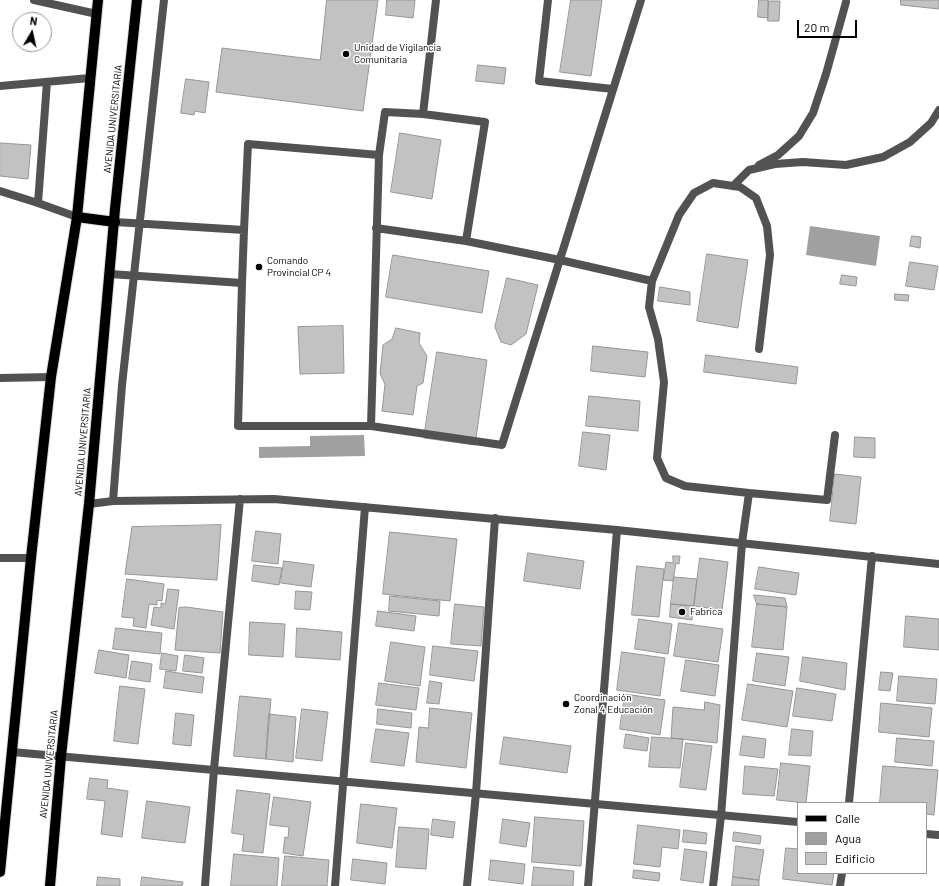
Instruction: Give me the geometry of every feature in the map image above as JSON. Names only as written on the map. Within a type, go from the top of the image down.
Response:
[{"type":"main road","points":[[0,872],[31,558],[51,377],[77,217],[98,0]]},
{"type":"main road","name":"AVENIDA UNIVERSITARIA","points":[[50,886],[61,756],[89,504],[114,222],[137,0]]},
{"type":"main road","points":[[77,217],[114,222]]},
{"type":"street","points":[[34,0],[97,14]]},
{"type":"street","points":[[113,501],[122,385],[164,0]]},
{"type":"street","points":[[423,114],[436,0]]},
{"type":"street","points":[[548,0],[539,81],[613,89]]},
{"type":"street","points":[[379,155],[248,144],[238,426],[371,426],[502,445],[641,0]]},
{"type":"street","points":[[733,186],[749,170],[778,155],[799,136],[813,112],[826,74],[846,2]]},
{"type":"street","points":[[0,86],[90,78]]},
{"type":"street","points":[[38,202],[47,82]]},
{"type":"street","points":[[749,170],[775,164],[803,162],[846,165],[883,157],[910,142],[931,123],[939,110]]},
{"type":"street","points":[[371,426],[379,155],[384,112],[423,114],[485,122],[466,241]]},
{"type":"street","points":[[759,349],[770,255],[767,226],[756,198],[740,187],[713,183],[694,193],[679,215],[652,281],[649,307],[658,339],[664,382],[656,458],[666,478],[685,486],[827,500],[835,435]]},
{"type":"street","points":[[0,191],[38,202],[77,217]]},
{"type":"street","points":[[114,222],[244,230]]},
{"type":"street","points":[[376,228],[466,241],[652,281]]},
{"type":"street","points":[[110,274],[242,283]]},
{"type":"street","points":[[0,378],[51,377]]},
{"type":"street","points":[[713,886],[721,816],[742,543],[749,493]]},
{"type":"street","points":[[205,886],[214,769],[240,499]]},
{"type":"street","points":[[89,504],[113,501],[274,499],[495,518],[939,564]]},
{"type":"street","points":[[335,886],[365,507]]},
{"type":"street","points":[[467,886],[476,793],[495,518]]},
{"type":"street","points":[[588,886],[617,530]]},
{"type":"street","points":[[849,802],[872,556]]},
{"type":"street","points":[[0,558],[31,558]]},
{"type":"street","points":[[12,752],[797,822]]},
{"type":"street","points":[[927,834],[939,835]]},
{"type":"street","points":[[840,886],[842,874]]},
{"type":"water","points":[[810,226],[880,236],[876,266],[806,255]]},
{"type":"water","points":[[364,435],[365,456],[259,458],[259,447],[310,446],[310,436]]},
{"type":"building","name":"Unidad de Vigilancia Comunitaria","points":[[327,0],[378,0],[363,111],[216,92],[222,48],[320,60]]},
{"type":"building","points":[[387,0],[415,0],[413,18],[386,15]]},
{"type":"building","points":[[571,0],[602,0],[591,76],[560,72]]},
{"type":"building","points":[[759,0],[768,0],[768,18],[758,17]]},
{"type":"building","points":[[901,0],[939,0],[939,9],[901,5]]},
{"type":"building","points":[[769,1],[780,1],[779,21],[768,21]]},
{"type":"building","points":[[478,65],[506,68],[504,84],[476,81]]},
{"type":"building","points":[[186,79],[209,82],[205,113],[195,111],[194,115],[181,113]]},
{"type":"building","points":[[400,133],[441,140],[432,199],[391,192]]},
{"type":"building","points":[[0,143],[31,145],[28,179],[0,176]]},
{"type":"building","points":[[912,236],[921,237],[920,248],[910,246]]},
{"type":"building","points":[[707,254],[748,260],[738,328],[697,321]]},
{"type":"building","points":[[393,255],[489,271],[482,313],[386,297]]},
{"type":"building","points":[[910,262],[938,266],[934,290],[906,286]]},
{"type":"building","points":[[842,275],[857,277],[856,286],[840,284]]},
{"type":"building","points":[[507,278],[538,285],[526,334],[511,345],[501,342],[495,327]]},
{"type":"building","points":[[660,287],[690,292],[690,305],[658,301]]},
{"type":"building","points":[[895,294],[909,295],[908,301],[895,300]]},
{"type":"building","points":[[343,326],[344,373],[300,374],[298,327]]},
{"type":"building","points":[[396,328],[420,333],[419,343],[427,356],[423,383],[417,386],[413,415],[382,411],[385,384],[380,374],[383,345],[392,339]]},
{"type":"building","points":[[593,346],[648,352],[645,377],[591,371]]},
{"type":"building","points":[[437,352],[487,360],[475,445],[424,438]]},
{"type":"building","points":[[706,355],[798,367],[796,384],[704,372]]},
{"type":"building","points":[[589,396],[640,401],[638,431],[586,426]]},
{"type":"building","points":[[583,432],[610,435],[606,470],[579,466]]},
{"type":"building","points":[[855,437],[875,438],[875,458],[854,457]]},
{"type":"building","points":[[835,474],[861,477],[856,524],[830,521]]},
{"type":"building","points":[[221,525],[217,580],[125,574],[132,527]]},
{"type":"building","points":[[256,531],[281,534],[278,564],[252,561]]},
{"type":"building","points":[[390,532],[457,539],[450,601],[383,594]]},
{"type":"building","points":[[528,553],[584,561],[580,589],[524,581]]},
{"type":"building","points":[[673,556],[680,556],[679,564],[676,563],[673,581],[663,580],[666,562],[673,563]]},
{"type":"building","points":[[700,558],[728,562],[722,610],[694,606]]},
{"type":"building","points":[[284,561],[314,565],[311,587],[281,583]]},
{"type":"building","points":[[254,565],[282,568],[279,585],[252,581]]},
{"type":"building","points":[[637,566],[664,569],[659,617],[632,615]]},
{"type":"building","points":[[759,567],[799,573],[796,595],[755,589]]},
{"type":"building","points":[[674,577],[697,579],[694,606],[671,604]]},
{"type":"building","points":[[127,579],[164,584],[162,601],[157,600],[157,605],[149,604],[146,628],[133,626],[134,618],[122,617]]},
{"type":"building","points":[[168,589],[179,590],[174,629],[151,625],[154,607],[161,608],[161,603],[165,604]]},
{"type":"building","points":[[296,591],[312,592],[310,610],[295,609]]},
{"type":"building","points":[[754,595],[785,598],[787,607],[757,604]]},
{"type":"building","points":[[390,596],[440,601],[439,616],[389,611]]},
{"type":"building","points":[[455,604],[484,607],[481,646],[451,644]]},
{"type":"building","name":"Fabrica","points":[[671,604],[694,606],[692,620],[670,617]]},
{"type":"building","points":[[757,604],[787,607],[783,650],[752,647]]},
{"type":"building","points":[[186,607],[223,612],[220,653],[175,650],[179,608]]},
{"type":"building","points":[[378,611],[416,616],[414,631],[376,626]]},
{"type":"building","points":[[906,616],[939,619],[939,650],[904,647]]},
{"type":"building","points":[[639,619],[672,624],[668,654],[635,649]]},
{"type":"building","points":[[250,622],[285,624],[283,657],[249,655]]},
{"type":"building","points":[[679,623],[723,629],[718,662],[674,656]]},
{"type":"building","points":[[116,628],[162,633],[160,654],[113,649]]},
{"type":"building","points":[[297,628],[342,632],[340,660],[296,657]]},
{"type":"building","points":[[391,642],[425,647],[420,686],[385,681]]},
{"type":"building","points":[[433,646],[478,651],[474,681],[430,675]]},
{"type":"building","points":[[99,650],[129,655],[126,678],[95,673]]},
{"type":"building","points":[[622,652],[665,658],[660,696],[617,690]]},
{"type":"building","points":[[162,653],[178,656],[176,671],[160,669]]},
{"type":"building","points":[[757,653],[789,657],[785,686],[753,681]]},
{"type":"building","points":[[185,655],[204,658],[202,673],[183,671]]},
{"type":"building","points":[[803,657],[847,663],[845,690],[800,681]]},
{"type":"building","points":[[686,660],[719,665],[715,696],[681,691]]},
{"type":"building","points":[[132,661],[152,664],[150,682],[129,679]]},
{"type":"building","points":[[166,671],[204,677],[202,693],[164,688]]},
{"type":"building","points":[[881,672],[893,673],[890,691],[879,690]]},
{"type":"building","points":[[899,676],[937,679],[935,704],[897,701]]},
{"type":"building","points":[[430,681],[442,683],[439,704],[427,703]]},
{"type":"building","points":[[379,683],[419,688],[416,710],[376,705]]},
{"type":"building","points":[[748,684],[793,691],[787,727],[742,720]]},
{"type":"building","points":[[120,686],[145,689],[138,744],[114,741]]},
{"type":"building","points":[[797,688],[836,694],[832,721],[793,716]]},
{"type":"building","points":[[625,694],[665,700],[660,735],[620,729]]},
{"type":"building","points":[[240,696],[271,699],[266,759],[234,756]]},
{"type":"building","points":[[705,702],[720,705],[717,743],[671,738],[673,707],[704,710]]},
{"type":"building","points":[[881,703],[932,708],[929,737],[879,732]]},
{"type":"building","points":[[430,708],[472,713],[466,768],[416,762],[419,727],[428,728]]},
{"type":"building","points":[[302,709],[328,712],[322,761],[296,758]]},
{"type":"building","points":[[378,709],[412,713],[411,728],[377,724]]},
{"type":"building","points":[[176,713],[194,715],[191,746],[173,744]]},
{"type":"building","points":[[269,714],[296,717],[293,762],[266,759]]},
{"type":"building","points":[[376,729],[409,733],[404,766],[371,762]]},
{"type":"building","points":[[792,729],[813,731],[811,756],[789,755]]},
{"type":"building","points":[[626,734],[649,738],[647,751],[624,748]]},
{"type":"building","points":[[743,736],[766,739],[764,758],[740,755]]},
{"type":"building","points":[[504,737],[571,746],[567,773],[500,764]]},
{"type":"building","points":[[652,737],[683,739],[680,768],[649,767]]},
{"type":"building","points":[[897,738],[934,741],[932,766],[895,762]]},
{"type":"building","points":[[686,743],[712,746],[706,790],[680,787]]},
{"type":"building","points":[[781,763],[810,766],[806,802],[777,800]]},
{"type":"building","points":[[745,766],[778,769],[774,796],[743,794]]},
{"type":"building","points":[[883,766],[938,770],[934,815],[927,814],[927,802],[880,802]]},
{"type":"building","points":[[90,778],[108,780],[107,788],[128,791],[122,837],[101,834],[105,801],[87,799]]},
{"type":"building","points":[[237,790],[270,794],[263,853],[242,851],[244,835],[232,833]]},
{"type":"building","points":[[274,797],[311,802],[303,856],[283,853],[285,837],[288,838],[289,827],[270,825]]},
{"type":"building","points":[[147,801],[190,807],[185,843],[142,838]]},
{"type":"building","points":[[361,804],[397,808],[392,848],[357,843]]},
{"type":"building","points":[[535,817],[584,821],[581,866],[532,862]]},
{"type":"building","points":[[433,819],[455,822],[453,838],[431,835]]},
{"type":"building","points":[[503,819],[530,823],[526,847],[500,843]]},
{"type":"building","points":[[638,825],[680,830],[678,849],[662,847],[660,867],[634,864]]},
{"type":"building","points":[[399,827],[429,829],[426,869],[396,867]]},
{"type":"building","points":[[684,830],[707,833],[706,844],[683,842]]},
{"type":"building","points":[[734,832],[761,836],[760,844],[733,841]]},
{"type":"building","points":[[736,846],[764,850],[759,880],[733,877]]},
{"type":"building","points":[[786,848],[797,849],[797,874],[834,874],[832,885],[783,879]]},
{"type":"building","points":[[685,849],[707,852],[703,883],[681,880]]},
{"type":"building","points":[[234,854],[279,858],[277,886],[231,886]]},
{"type":"building","points":[[285,856],[329,860],[327,886],[282,886]]},
{"type":"building","points":[[353,859],[387,863],[385,884],[351,880]]},
{"type":"building","points":[[491,860],[525,864],[523,884],[489,880]]},
{"type":"building","points":[[534,867],[574,871],[573,886],[532,886]]},
{"type":"building","points":[[634,870],[660,873],[659,881],[633,878]]},
{"type":"building","points":[[98,877],[120,879],[120,886],[97,886]]},
{"type":"building","points":[[142,877],[183,882],[182,886],[141,886]]},
{"type":"building","points":[[733,877],[759,880],[759,886],[732,886]]},
{"type":"place","name":"Unidad de Vigilancia Comunitaria","points":[[346,54]]},
{"type":"place","name":"Comando Provincial CP 4","points":[[259,267]]},
{"type":"place","name":"Fabrica","points":[[682,612]]},
{"type":"place","name":"Coordinación Zonal 4 Educación","points":[[566,704]]}]
